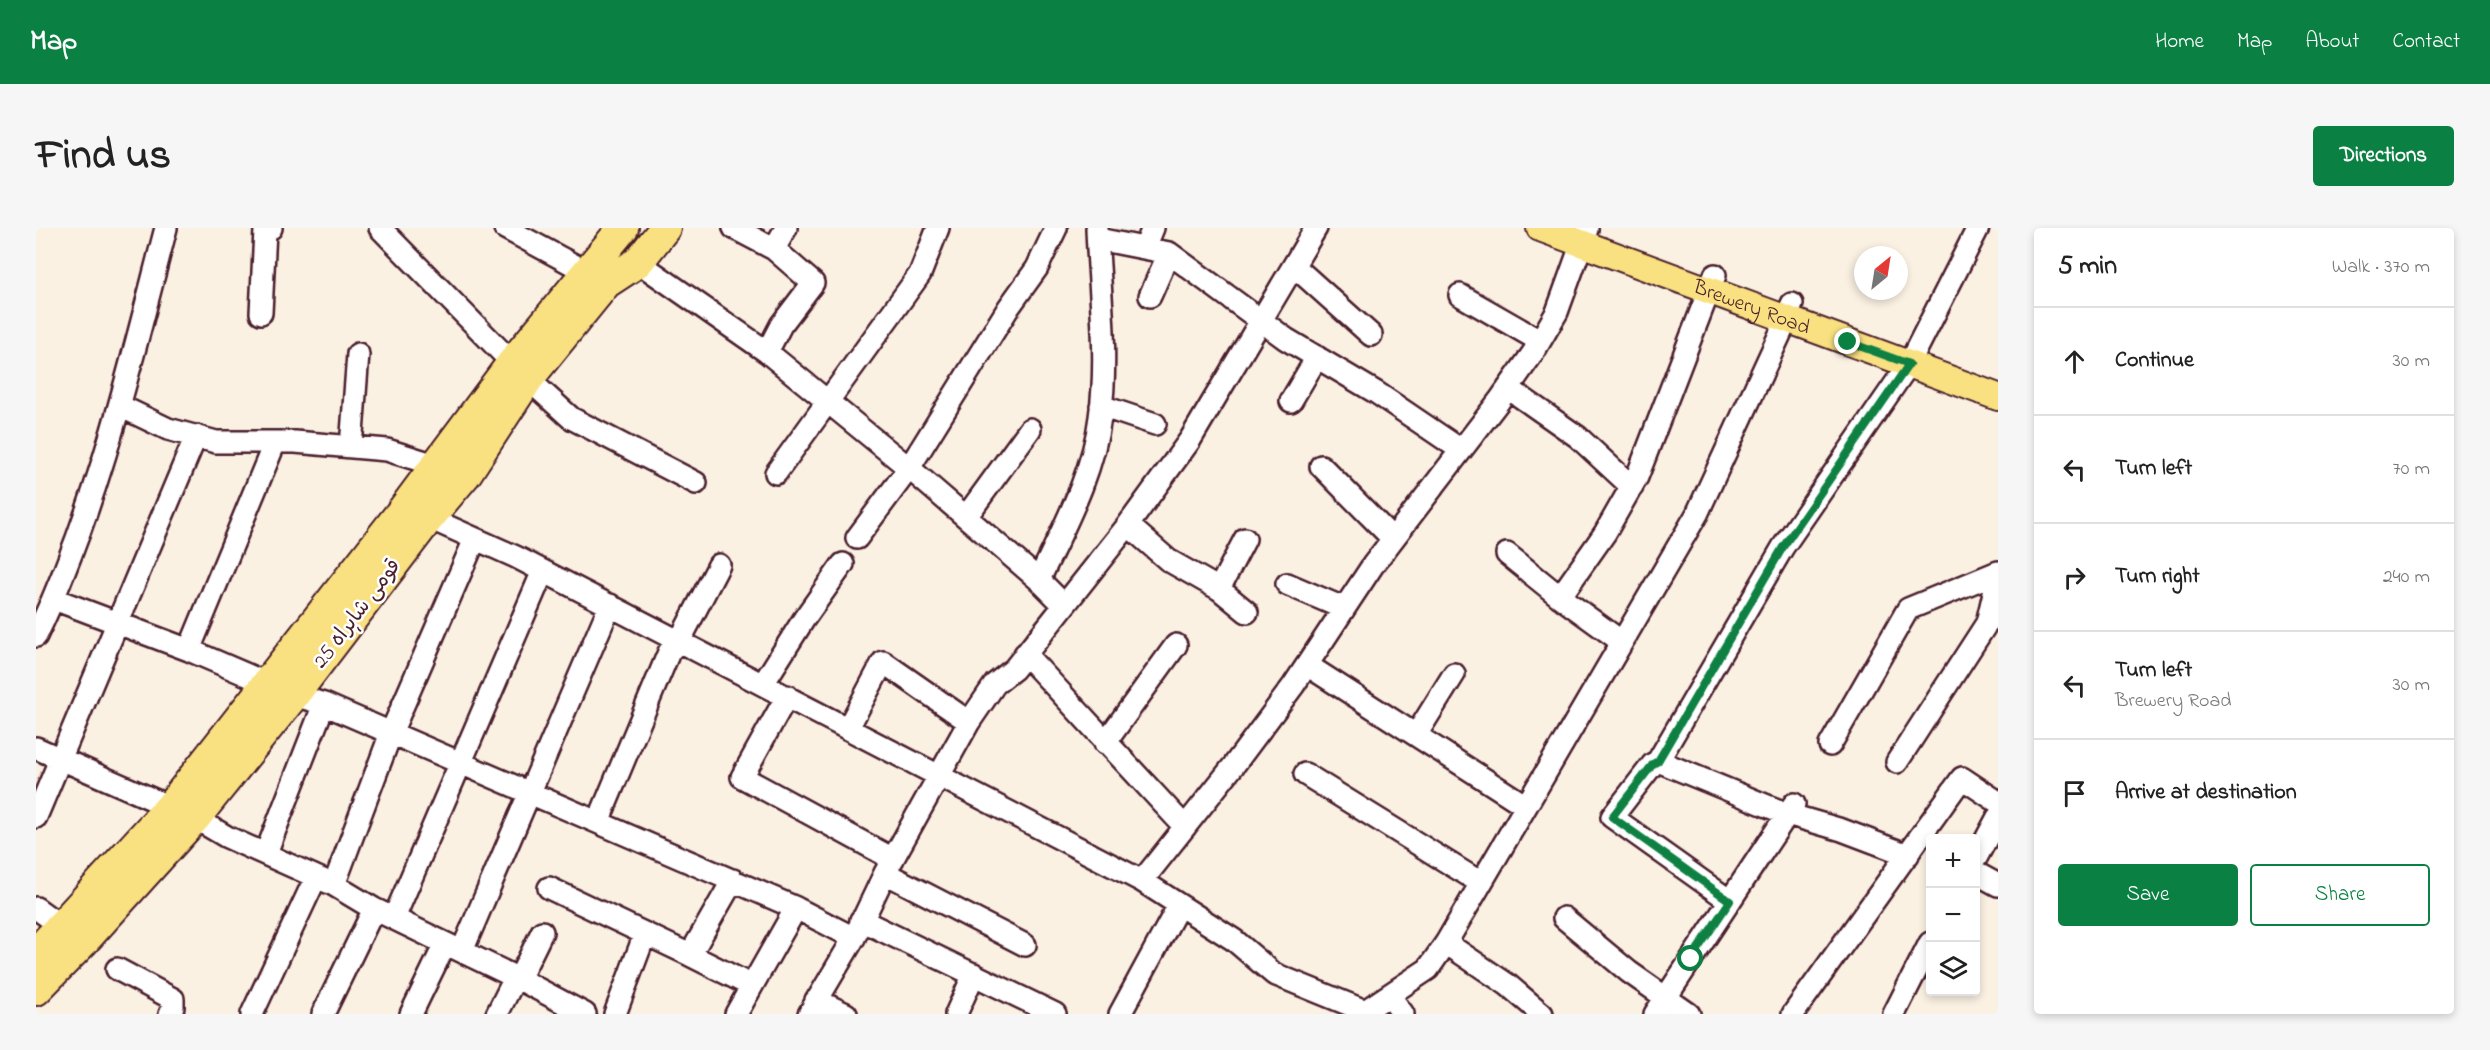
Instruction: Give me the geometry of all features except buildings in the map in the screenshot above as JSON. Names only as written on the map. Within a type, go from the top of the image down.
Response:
[{"type":"highway","name":"قومی شاہراہ 25","points":[[280,689],[437,465],[520,371],[597,277],[624,228]]},
{"type":"highway","name":"قومی شاہراہ 25","points":[[597,277],[638,262],[665,228]]},
{"type":"highway","name":"قومی شاہراہ 25","points":[[36,990],[73,935],[183,812],[280,689],[466,474],[520,371]]},
{"type":"highway","name":"قومی شاہراہ 25","points":[[36,953],[73,935]]},
{"type":"main road","name":"Brewery Road","points":[[1540,228],[1585,233],[1913,357],[1998,397]]},
{"type":"main road","name":"Brewery Road","points":[[1913,357],[1998,379]]},
{"type":"street","points":[[36,636],[54,599],[112,434],[166,228]]},
{"type":"street","points":[[261,313],[265,230],[271,228]]},
{"type":"street","points":[[380,228],[520,371],[571,418],[696,483]]},
{"type":"street","points":[[505,228],[597,277]]},
{"type":"street","points":[[734,228],[774,249],[813,283],[782,325],[767,352]]},
{"type":"street","points":[[774,249],[786,228]]},
{"type":"street","points":[[776,473],[920,274],[938,228]]},
{"type":"street","points":[[857,538],[909,468],[1009,307],[1037,268],[1056,228]]},
{"type":"street","points":[[1145,248],[1153,228]]},
{"type":"street","points":[[846,1014],[813,1007],[969,723],[995,684],[1014,669],[1128,525],[1190,440],[1316,228]]},
{"type":"street","points":[[1730,901],[1612,817],[1653,764],[1658,761],[1783,547],[1913,357],[1978,228]]},
{"type":"street","points":[[1039,580],[1083,484],[1100,418],[1104,370],[1097,233],[1169,253],[1286,339],[1377,393],[1461,450]]},
{"type":"street","points":[[1142,881],[1234,765],[1393,539],[1508,388],[1557,312],[1585,233]]},
{"type":"street","points":[[1150,296],[1169,253]]},
{"type":"street","points":[[638,262],[767,352],[909,468],[1039,580],[1064,605]]},
{"type":"street","points":[[1294,266],[1371,335]]},
{"type":"street","points":[[1560,597],[1605,533],[1632,486],[1713,283]]},
{"type":"street","points":[[1460,295],[1539,341]]},
{"type":"street","points":[[429,518],[543,571],[680,640],[1142,881],[1234,940],[1274,974],[1365,1011],[1428,969],[1446,944],[1697,514],[1789,311]]},
{"type":"street","points":[[351,447],[358,354]]},
{"type":"street","points":[[1291,401],[1317,357]]},
{"type":"street","points":[[1508,388],[1578,437],[1632,486]]},
{"type":"street","points":[[120,406],[168,429],[216,442],[275,442],[387,450],[466,474]]},
{"type":"street","points":[[1101,406],[1155,424]]},
{"type":"street","points":[[966,517],[1030,429]]},
{"type":"street","points":[[36,817],[196,436]]},
{"type":"street","points":[[189,650],[275,442]]},
{"type":"street","points":[[1321,466],[1393,539]]},
{"type":"street","points":[[1128,525],[1168,560],[1219,589],[1247,612]]},
{"type":"street","points":[[252,1014],[325,881],[392,733],[475,539]]},
{"type":"street","points":[[1219,589],[1245,539]]},
{"type":"street","points":[[1507,554],[1560,597],[1622,642]]},
{"type":"street","points":[[763,684],[804,619],[843,564]]},
{"type":"street","points":[[598,822],[669,652],[680,640],[719,565]]},
{"type":"street","points":[[394,918],[543,571]]},
{"type":"street","points":[[1830,745],[1908,609],[1998,574]]},
{"type":"street","points":[[1897,762],[1987,623],[1998,574]]},
{"type":"street","points":[[1287,584],[1343,608]]},
{"type":"street","points":[[54,599],[189,650],[280,689],[324,704],[796,908],[974,974],[1055,1014]]},
{"type":"street","points":[[411,1014],[454,947],[528,792],[610,605]]},
{"type":"street","points":[[1105,742],[1176,645]]},
{"type":"street","points":[[1025,654],[1185,827]]},
{"type":"street","points":[[848,728],[883,662],[969,723]]},
{"type":"street","points":[[1306,665],[1526,807]]},
{"type":"street","points":[[1416,735],[1454,674]]},
{"type":"street","points":[[787,696],[742,777],[1025,945]]},
{"type":"street","points":[[266,853],[324,704]]},
{"type":"street","points":[[36,748],[183,812],[227,837],[325,881],[374,909],[517,978],[581,1013]]},
{"type":"street","points":[[1658,761],[1791,809],[1908,855]]},
{"type":"street","points":[[1305,774],[1481,883]]},
{"type":"street","points":[[1793,1014],[1962,778],[1998,802]]},
{"type":"street","points":[[1660,1006],[1791,809]]},
{"type":"street","points":[[1980,851],[1998,817]]},
{"type":"street","points":[[1980,875],[1998,885]]},
{"type":"street","points":[[690,956],[733,880]]},
{"type":"street","points":[[549,888],[750,985]]},
{"type":"street","points":[[1120,1014],[1179,905]]},
{"type":"street","points":[[36,908],[73,935]]},
{"type":"street","points":[[736,1014],[750,985],[796,908]]},
{"type":"street","points":[[323,1014],[374,909]]},
{"type":"street","points":[[1564,918],[1629,972],[1660,1006],[1689,1014]]},
{"type":"street","points":[[497,1014],[542,932]]},
{"type":"street","points":[[615,1014],[645,934]]},
{"type":"street","points":[[1446,944],[1508,985],[1542,1014]]},
{"type":"street","points":[[1894,1014],[1926,951]]},
{"type":"street","points":[[117,969],[173,999],[170,1014]]},
{"type":"street","points":[[956,1014],[974,974]]},
{"type":"street","points":[[1389,995],[1403,1014]]},
{"type":"route","points":[[1691,959],[1730,901],[1612,817],[1653,764],[1658,761],[1783,547],[1909,364],[1848,342]]}]
